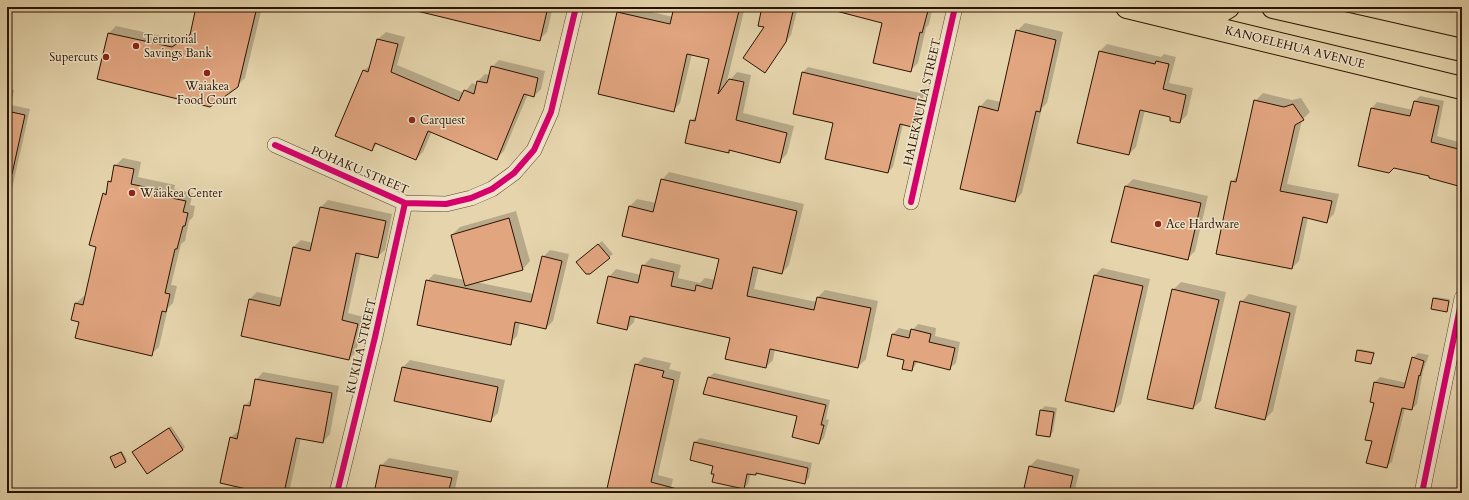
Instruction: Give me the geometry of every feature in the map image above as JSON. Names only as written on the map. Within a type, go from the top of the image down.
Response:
[{"type":"highway","name":"KANOELEHUA AVENUE","points":[[1127,7],[1462,88]]},
{"type":"highway","points":[[1185,20],[1202,19],[1213,16],[1228,7]]},
{"type":"highway","points":[[1235,7],[1251,34],[1261,39]]},
{"type":"highway","points":[[1272,7],[1462,50]]},
{"type":"street","name":"POHAKU STREET","points":[[275,146],[405,203],[446,204],[470,198],[492,189],[514,173],[534,150],[551,112],[576,7]]},
{"type":"street","name":"HALEKAUILA STREET","points":[[910,202],[955,7]]},
{"type":"street","name":"KUKILA STREET","points":[[337,493],[375,337],[405,203]]},
{"type":"street","points":[[1422,493],[1458,329],[1462,298]]},
{"type":"building","points":[[196,7],[257,7],[238,87],[210,107],[97,79],[108,33],[172,47],[190,35]]},
{"type":"building","points":[[417,7],[548,7],[540,41],[417,11]]},
{"type":"building","points":[[674,7],[740,7],[718,94],[729,79],[744,82],[736,120],[787,133],[780,163],[729,150],[729,153],[685,143],[690,120],[695,121],[709,59],[687,54],[674,112],[598,94],[617,12],[670,24]]},
{"type":"building","points":[[762,7],[794,7],[786,42],[765,73],[743,58],[764,27],[758,26]]},
{"type":"building","points":[[836,7],[929,7],[922,33],[920,32],[911,72],[873,63],[882,23],[836,11]]},
{"type":"building","points":[[1016,30],[1056,40],[1040,112],[1036,111],[1015,202],[960,189],[979,106],[998,111]]},
{"type":"building","points":[[377,39],[398,44],[391,72],[459,101],[464,90],[474,94],[477,81],[487,83],[491,66],[538,78],[534,97],[524,94],[497,160],[428,131],[416,160],[375,143],[372,151],[335,136],[363,70],[368,72]]},
{"type":"building","points":[[1099,51],[1155,64],[1156,61],[1169,64],[1163,89],[1186,95],[1180,123],[1170,121],[1170,117],[1140,110],[1129,155],[1077,143]]},
{"type":"building","points":[[802,72],[919,100],[912,127],[900,124],[888,173],[825,159],[833,123],[793,114]]},
{"type":"building","points":[[1254,100],[1284,107],[1293,104],[1304,120],[1295,125],[1280,191],[1332,201],[1327,223],[1303,217],[1292,269],[1216,254],[1231,181],[1236,182]]},
{"type":"building","points":[[1414,101],[1439,106],[1431,142],[1462,150],[1462,187],[1429,178],[1429,176],[1394,168],[1389,173],[1358,166],[1371,108],[1410,116]]},
{"type":"building","points":[[7,111],[25,115],[12,174],[7,174]]},
{"type":"building","points":[[114,165],[134,169],[131,184],[168,192],[167,197],[186,201],[183,212],[188,213],[177,249],[175,249],[165,293],[170,294],[166,312],[162,311],[152,356],[75,338],[79,322],[71,320],[75,303],[83,305],[96,247],[89,245],[103,193],[106,195],[108,181],[111,182]]},
{"type":"building","points":[[661,179],[797,211],[782,274],[753,267],[747,296],[814,310],[817,297],[871,308],[858,368],[770,349],[766,368],[725,359],[730,338],[630,316],[627,330],[597,323],[608,276],[638,283],[642,265],[674,272],[671,286],[695,291],[696,285],[712,289],[719,259],[622,236],[629,206],[653,212]]},
{"type":"building","points":[[1125,186],[1201,203],[1188,260],[1111,242]]},
{"type":"building","points":[[320,207],[386,221],[378,258],[356,253],[342,320],[358,324],[349,360],[241,336],[249,299],[280,306],[293,247],[310,251]]},
{"type":"building","points":[[509,218],[523,270],[465,286],[451,235]]},
{"type":"building","points":[[598,244],[610,258],[590,274],[586,274],[576,262]]},
{"type":"building","points":[[542,256],[562,261],[546,329],[515,322],[511,345],[417,325],[426,280],[531,302]]},
{"type":"building","points":[[1094,275],[1143,286],[1114,412],[1065,401]]},
{"type":"building","points":[[1172,289],[1219,300],[1193,409],[1147,399]]},
{"type":"building","points":[[1433,298],[1449,301],[1447,312],[1431,309]]},
{"type":"building","points":[[1240,301],[1290,313],[1265,420],[1215,408]]},
{"type":"building","points":[[911,329],[931,334],[929,342],[955,348],[950,370],[914,361],[912,371],[902,369],[904,360],[887,356],[892,334],[909,338]]},
{"type":"building","points":[[1357,350],[1374,353],[1371,364],[1355,361]]},
{"type":"building","points":[[1412,357],[1424,361],[1420,376],[1419,375],[1412,410],[1402,408],[1387,468],[1366,463],[1372,441],[1365,440],[1374,403],[1370,402],[1374,382],[1404,388]]},
{"type":"building","points":[[635,364],[664,371],[662,377],[674,380],[651,482],[677,489],[677,493],[606,493]]},
{"type":"building","points":[[402,367],[498,387],[491,422],[394,401]]},
{"type":"building","points":[[708,377],[826,405],[821,425],[824,425],[819,444],[792,437],[797,416],[703,394]]},
{"type":"building","points":[[255,379],[332,393],[323,443],[296,438],[284,493],[264,493],[220,483],[230,437],[237,439],[244,405],[250,406]]},
{"type":"building","points":[[1040,410],[1054,412],[1050,437],[1036,435]]},
{"type":"building","points":[[169,428],[183,450],[147,474],[132,452]]},
{"type":"building","points":[[694,442],[808,468],[805,484],[756,473],[756,475],[747,474],[744,489],[712,482],[714,474],[711,474],[713,466],[690,460]]},
{"type":"building","points":[[121,452],[126,462],[115,468],[110,457]]},
{"type":"building","points":[[380,465],[452,478],[448,493],[374,493]]},
{"type":"building","points":[[1029,466],[1073,476],[1069,493],[1023,493]]},
{"type":"cycle path","points":[[275,145],[405,203],[446,204],[471,198],[492,189],[514,173],[534,150],[551,112],[576,7]]},
{"type":"cycle path","points":[[911,202],[955,7]]},
{"type":"cycle path","points":[[337,493],[375,337],[405,203]]},
{"type":"cycle path","points":[[1422,493],[1462,298]]},
{"type":"place","name":"Territorial Savings Bank","points":[[136,46]]},
{"type":"place","name":"Supercuts","points":[[106,57]]},
{"type":"place","name":"Waiakea Food Court","points":[[207,73]]},
{"type":"place","name":"Carquest","points":[[412,120]]},
{"type":"place","name":"Waiakea Center","points":[[132,193]]},
{"type":"place","name":"Ace Hardware","points":[[1158,224]]}]
